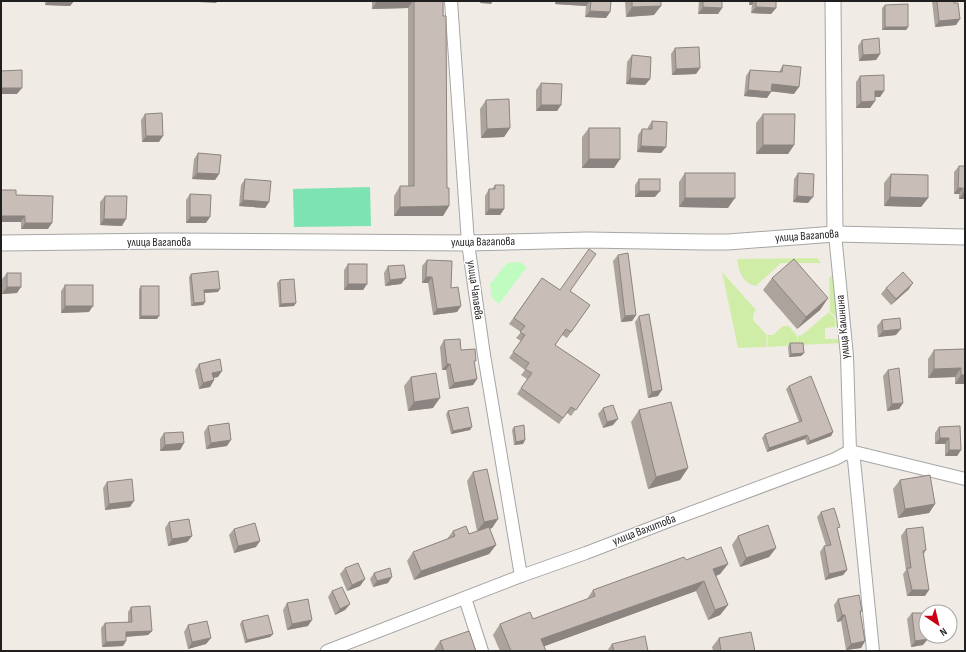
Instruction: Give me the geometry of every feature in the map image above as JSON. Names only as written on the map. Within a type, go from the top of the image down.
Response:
[{"type":"street","name":"улица Чапаева","points":[[451,1],[468,243],[484,355],[521,576]]},
{"type":"street","name":"улица Калинина","points":[[832,1],[834,234],[847,356],[850,451],[854,460],[873,651]]},
{"type":"street","name":"улица Вагапова","points":[[1,243],[168,241],[468,243],[587,240],[720,242],[834,234],[965,237]]},
{"type":"street","points":[[850,451],[965,479]]},
{"type":"street","name":"улица Вахитова","points":[[327,651],[521,576],[835,459],[850,451]]},
{"type":"street","points":[[465,598],[482,651]]},
{"type":"green space","points":[[370,187],[371,226],[294,227],[293,189]]},
{"type":"green space","points":[[817,258],[821,263],[781,263],[756,286],[744,279],[740,272],[737,259]]},
{"type":"green space","points":[[520,262],[527,267],[499,304],[492,298],[490,284],[507,263]]},
{"type":"green space","points":[[722,272],[756,310],[754,312],[753,320],[767,335],[766,347],[738,348]]},
{"type":"green space","points":[[832,276],[839,285],[842,343],[798,345],[798,336],[802,335],[829,312],[835,318],[835,327],[825,328],[825,339],[839,339],[838,327],[836,327],[836,318],[830,311],[829,278]]},
{"type":"green space","points":[[783,326],[789,326],[797,336],[798,345],[767,347],[768,335],[773,335]]},
{"type":"building","points":[[414,1],[443,1],[443,16],[446,16],[447,188],[449,188],[449,206],[400,207],[400,186],[414,186]]},
{"type":"building","points":[[591,1],[611,1],[610,12],[590,11]]},
{"type":"building","points":[[632,1],[661,1],[661,6],[632,7]]},
{"type":"building","points":[[703,1],[722,1],[722,8],[703,7]]},
{"type":"building","points":[[756,1],[776,1],[776,8],[756,7]]},
{"type":"building","points":[[937,1],[954,1],[954,3],[958,3],[960,19],[939,21]]},
{"type":"building","points":[[908,4],[908,27],[885,27],[885,5]]},
{"type":"building","points":[[879,38],[880,54],[863,55],[862,40]]},
{"type":"building","points":[[699,47],[700,68],[676,69],[675,48]]},
{"type":"building","points":[[632,55],[651,57],[650,79],[630,78]]},
{"type":"building","points":[[783,65],[801,67],[799,87],[772,84],[771,92],[748,90],[750,70],[782,72]]},
{"type":"building","points":[[22,70],[22,88],[1,88],[1,71]]},
{"type":"building","points":[[884,75],[884,91],[875,91],[875,101],[861,102],[860,76]]},
{"type":"building","points":[[541,83],[562,84],[561,105],[541,105]]},
{"type":"building","points":[[509,99],[510,128],[487,129],[486,100]]},
{"type":"building","points":[[162,113],[163,136],[146,136],[145,114]]},
{"type":"building","points":[[763,114],[795,114],[794,145],[763,145]]},
{"type":"building","points":[[652,121],[667,122],[666,147],[641,146],[642,129],[652,129]]},
{"type":"building","points":[[589,128],[620,128],[620,159],[589,159]]},
{"type":"building","points":[[198,153],[221,155],[219,174],[197,173]]},
{"type":"building","points":[[959,166],[965,166],[965,193],[963,193],[963,188],[958,188]]},
{"type":"building","points":[[685,173],[735,173],[735,198],[685,198]]},
{"type":"building","points":[[798,173],[814,174],[813,197],[797,196]]},
{"type":"building","points":[[891,174],[928,175],[928,198],[890,197]]},
{"type":"building","points":[[245,179],[271,181],[269,202],[243,200]]},
{"type":"building","points":[[639,179],[660,179],[660,191],[639,191]]},
{"type":"building","points":[[495,185],[504,185],[504,209],[489,209],[489,189],[495,189]]},
{"type":"building","points":[[1,190],[16,190],[16,195],[53,196],[52,223],[25,223],[25,216],[1,216]]},
{"type":"building","points":[[190,194],[211,195],[210,217],[190,217]]},
{"type":"building","points":[[105,196],[127,196],[126,219],[104,219]]},
{"type":"building","points":[[589,249],[596,254],[570,291],[590,305],[571,332],[566,329],[555,345],[600,375],[576,410],[571,407],[563,418],[521,388],[532,373],[525,369],[529,363],[513,352],[525,335],[520,332],[525,326],[514,318],[542,278],[560,290]]},
{"type":"building","points":[[628,253],[636,315],[625,316],[618,255]]},
{"type":"building","points":[[794,259],[828,298],[806,317],[772,278]]},
{"type":"building","points":[[427,260],[452,261],[451,288],[458,287],[461,306],[437,309],[432,277],[426,277]]},
{"type":"building","points":[[348,264],[367,264],[367,284],[348,284]]},
{"type":"building","points":[[404,265],[406,278],[390,280],[388,266]]},
{"type":"building","points":[[218,271],[220,289],[204,290],[205,302],[194,303],[191,274]]},
{"type":"building","points":[[903,272],[913,283],[896,299],[886,288]]},
{"type":"building","points":[[7,273],[21,273],[21,287],[7,287]]},
{"type":"building","points":[[294,279],[296,303],[281,304],[280,280]]},
{"type":"building","points":[[65,285],[93,285],[93,306],[65,306]]},
{"type":"building","points":[[141,286],[159,286],[159,316],[141,316]]},
{"type":"building","points":[[649,314],[662,390],[652,392],[639,316]]},
{"type":"building","points":[[900,318],[901,329],[883,331],[882,320]]},
{"type":"building","points":[[460,339],[461,350],[475,349],[476,361],[474,361],[477,379],[454,383],[450,364],[447,364],[444,340]]},
{"type":"building","points":[[790,343],[803,343],[804,353],[791,354]]},
{"type":"building","points":[[965,349],[965,375],[961,375],[961,368],[934,369],[934,350]]},
{"type":"building","points":[[220,359],[222,371],[212,373],[214,380],[203,383],[199,364]]},
{"type":"building","points":[[899,368],[903,403],[892,404],[888,370]]},
{"type":"building","points":[[436,373],[440,398],[414,402],[411,377]]},
{"type":"building","points":[[811,376],[833,432],[810,441],[807,435],[769,448],[765,434],[802,421],[789,386]]},
{"type":"building","points":[[671,402],[688,468],[656,477],[639,410]]},
{"type":"building","points":[[613,405],[618,419],[607,422],[603,408]]},
{"type":"building","points":[[468,407],[472,427],[453,431],[448,411]]},
{"type":"building","points":[[229,423],[231,440],[211,443],[208,426]]},
{"type":"building","points":[[524,425],[525,440],[516,442],[514,427]]},
{"type":"building","points":[[960,426],[961,450],[949,450],[949,438],[940,438],[939,427]]},
{"type":"building","points":[[183,432],[184,443],[165,445],[164,433]]},
{"type":"building","points":[[487,469],[498,519],[484,522],[473,472]]},
{"type":"building","points":[[930,475],[935,504],[905,509],[900,480]]},
{"type":"building","points":[[132,479],[134,501],[109,504],[107,482]]},
{"type":"building","points":[[834,508],[840,527],[837,528],[847,570],[829,574],[824,546],[831,545],[821,512]]},
{"type":"building","points":[[189,519],[192,536],[172,539],[169,522]]},
{"type":"building","points":[[255,523],[260,541],[238,546],[234,529]]},
{"type":"building","points":[[768,525],[776,548],[746,558],[738,536]]},
{"type":"building","points":[[466,526],[469,534],[489,527],[496,545],[421,571],[413,552],[455,536],[453,531]]},
{"type":"building","points":[[923,527],[926,550],[923,551],[929,590],[912,590],[907,568],[911,568],[906,529]]},
{"type":"building","points":[[721,547],[728,564],[713,569],[728,605],[715,610],[704,581],[541,639],[546,651],[511,651],[500,624],[530,612],[533,619],[595,596],[593,590],[684,557],[686,560]]},
{"type":"building","points":[[358,563],[365,579],[352,585],[345,568]]},
{"type":"building","points":[[390,568],[392,577],[377,581],[374,573]]},
{"type":"building","points":[[342,587],[350,604],[340,609],[332,591]]},
{"type":"building","points":[[859,595],[865,641],[851,644],[845,615],[842,615],[838,599]]},
{"type":"building","points":[[308,599],[312,620],[292,624],[287,603]]},
{"type":"building","points":[[150,606],[152,631],[126,632],[126,641],[106,642],[105,623],[132,622],[131,607]]},
{"type":"building","points":[[912,613],[918,613],[918,641],[915,641]]},
{"type":"building","points":[[268,615],[273,634],[247,640],[242,621]]},
{"type":"building","points":[[207,621],[211,638],[192,642],[188,625]]},
{"type":"building","points":[[469,631],[476,651],[444,651],[440,641]]},
{"type":"building","points":[[751,632],[755,651],[721,651],[719,638]]},
{"type":"building","points":[[645,636],[648,651],[614,651],[612,644]]}]
